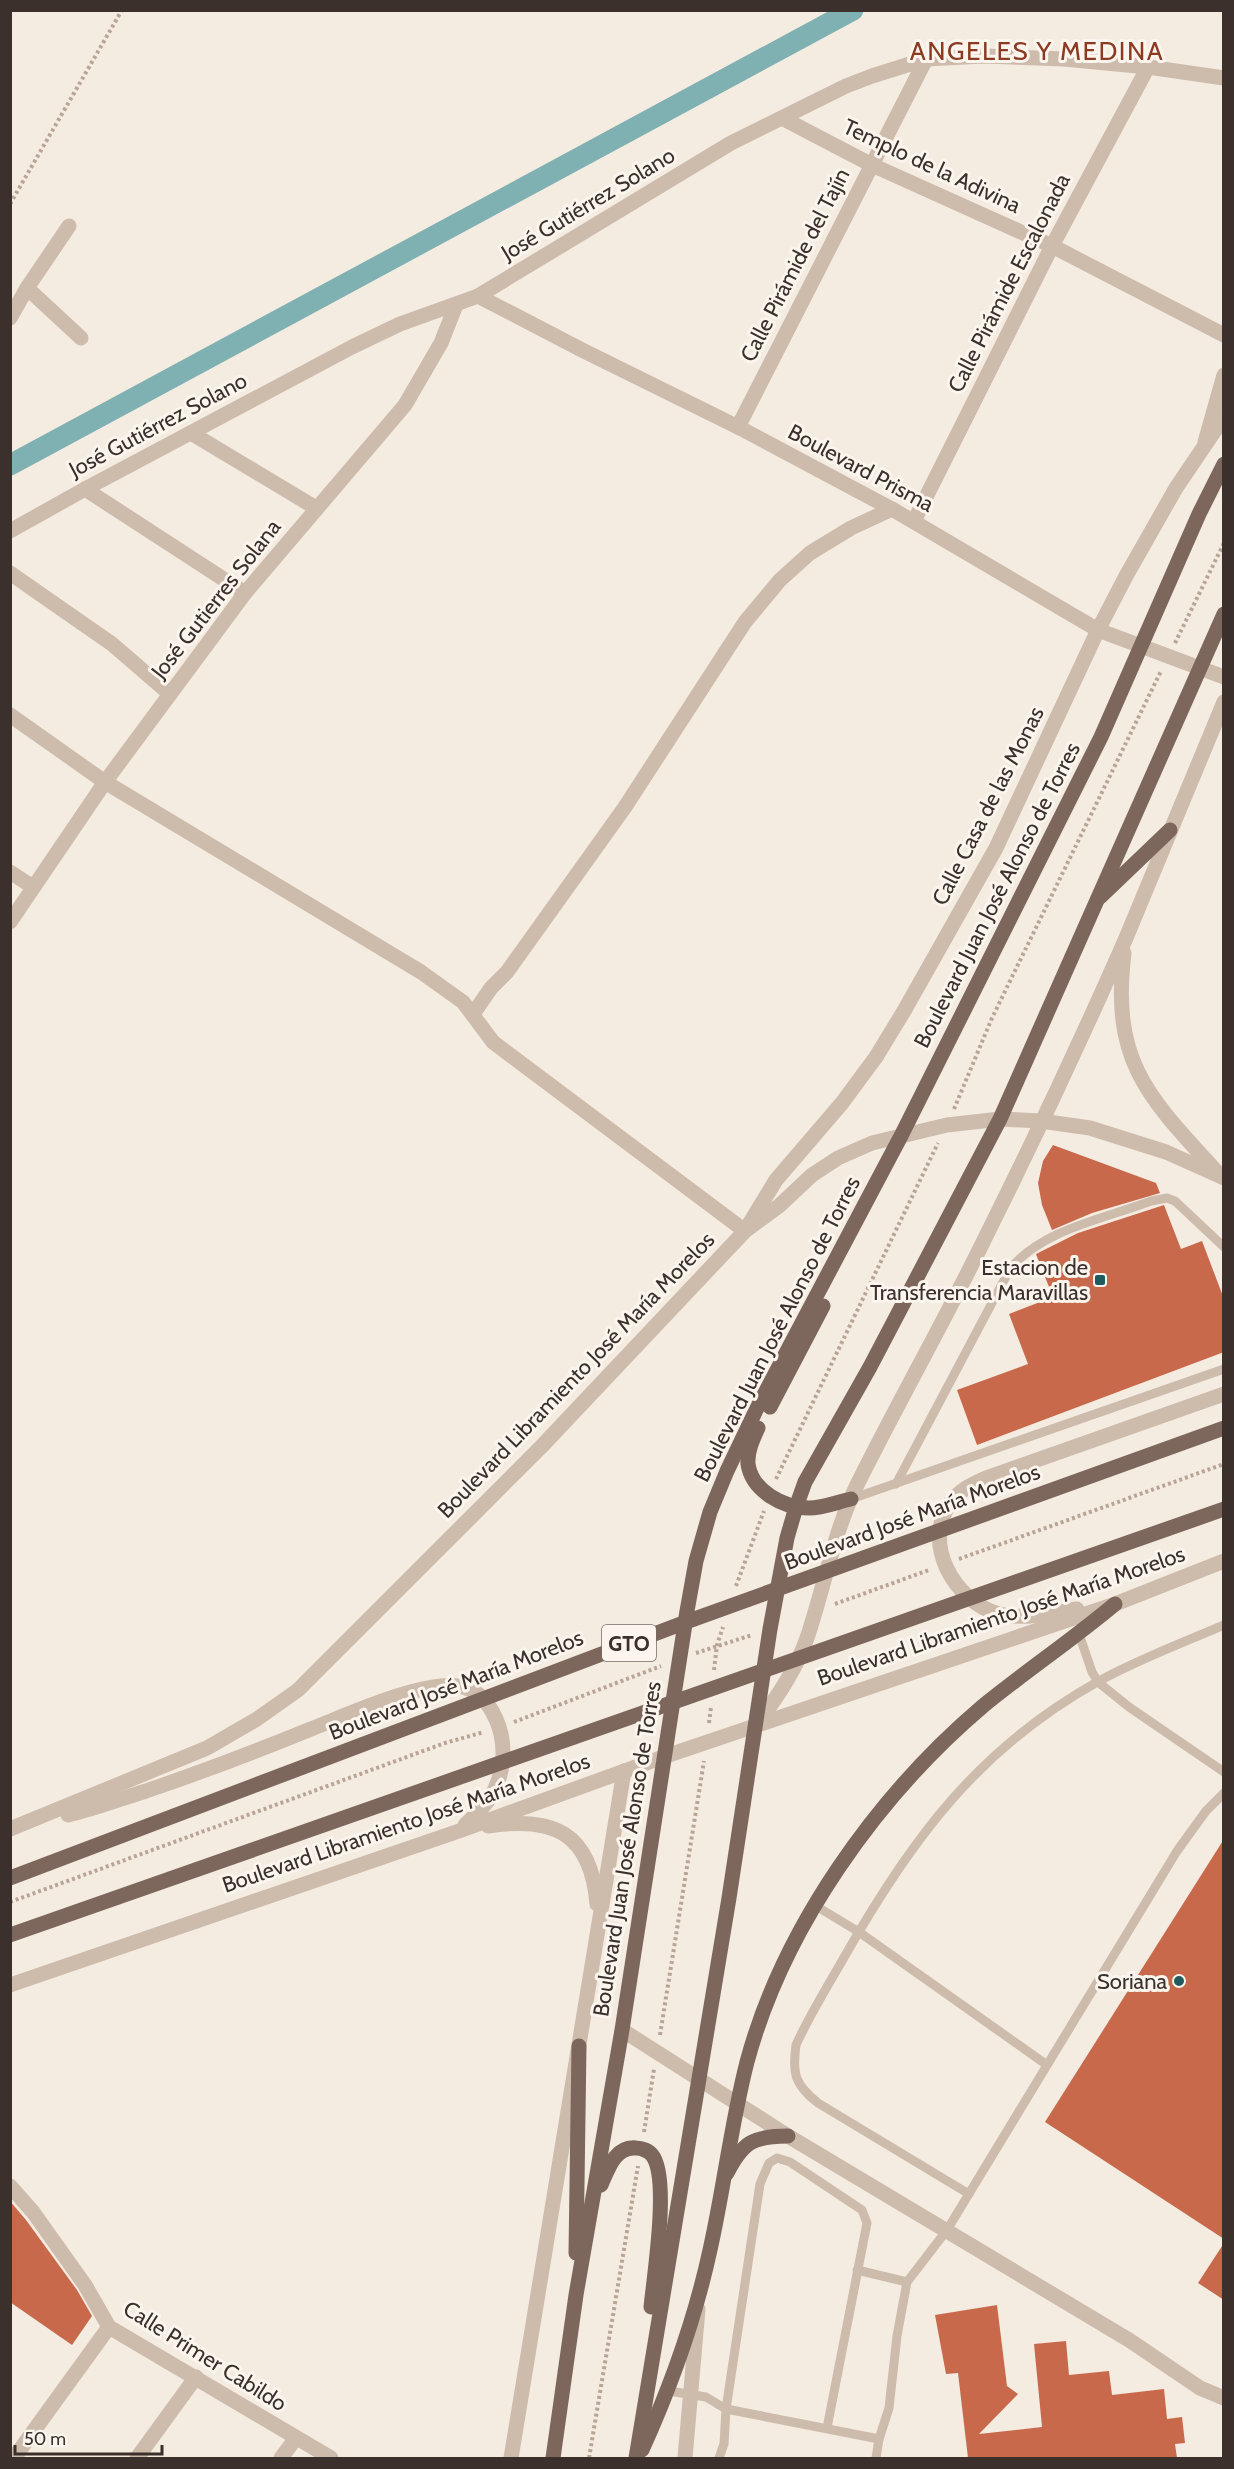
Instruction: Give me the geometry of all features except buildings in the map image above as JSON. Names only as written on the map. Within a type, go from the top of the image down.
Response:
[{"type":"main road","name":"Boulevard Juan José Alonso de Torres","points":[[553,2458],[576,2295],[622,2030],[679,1659],[696,1561],[710,1512],[758,1406],[901,1136],[1101,737],[1198,514],[1224,464]]},
{"type":"main road","points":[[644,2402],[699,2078],[770,1629],[787,1538],[796,1506],[805,1482],[875,1356],[1000,1119],[1198,668],[1224,614]]},
{"type":"main road","points":[[1094,904],[1170,830]]},
{"type":"main road","points":[[837,1260],[822,1308],[759,1428],[749,1450],[748,1462],[751,1475],[759,1486],[782,1503],[810,1508],[850,1499]]},
{"type":"main road","name":"Boulevard José María Morelos","points":[[10,1878],[686,1622],[1224,1428]]},
{"type":"main road","points":[[10,1935],[369,1811],[1224,1509]]},
{"type":"main road","points":[[638,2458],[669,2391],[699,2296],[711,2248],[737,2103],[763,2011],[782,1967],[816,1906],[857,1841],[936,1750],[983,1707],[1115,1604]]},
{"type":"main road","points":[[576,2295],[579,2046]]},
{"type":"main road","points":[[721,2184],[748,2143],[758,2138],[788,2136]]},
{"type":"main road","points":[[591,2207],[618,2153],[632,2147],[651,2153],[660,2176],[661,2190],[638,2458]]},
{"type":"street","name":"José Gutiérrez Solano","points":[[10,531],[361,343],[400,324],[478,296],[731,143],[846,86],[896,67],[926,59],[955,56],[1064,59],[1148,67],[1224,78]]},
{"type":"street","name":"Calle Pirámide del Tajín","points":[[738,427],[926,59]]},
{"type":"street","name":"Calle Pirámide Escalonada","points":[[914,522],[1052,246],[1148,67]]},
{"type":"street","name":"Templo de la Adivina","points":[[783,118],[872,165],[1052,246],[1224,335]]},
{"type":"street","points":[[10,318],[27,288],[69,226]]},
{"type":"street","points":[[27,288],[81,338]]},
{"type":"street","name":"Boulevard Prisma","points":[[478,296],[738,427],[892,509],[1098,630],[1224,678]]},
{"type":"street","name":"José Gutierres Solana","points":[[10,922],[105,782],[245,593],[405,405],[436,351],[456,305]]},
{"type":"street","name":"Calle Casa de las Monas","points":[[745,1231],[776,1180],[842,1102],[876,1057],[996,848],[1098,630],[1150,532],[1205,442],[1218,388],[1224,375]]},
{"type":"street","points":[[1205,442],[1224,417]]},
{"type":"street","points":[[191,433],[316,508]]},
{"type":"street","points":[[85,489],[245,593]]},
{"type":"street","points":[[473,1014],[520,955],[625,807],[745,622],[780,580],[810,553],[851,528],[892,509]]},
{"type":"street","points":[[10,573],[112,644],[170,694]]},
{"type":"street","points":[[756,1725],[793,1672],[807,1640],[829,1561],[850,1499],[888,1422],[989,1232],[1125,939],[1224,702]]},
{"type":"street","points":[[10,715],[105,782],[421,972],[463,1002],[493,1041],[745,1231]]},
{"type":"street","points":[[10,872],[33,887]]},
{"type":"street","points":[[1125,939],[1120,980],[1121,1014],[1125,1038],[1137,1073],[1154,1101],[1222,1176]]},
{"type":"street","name":"Boulevard Libramiento José María Morelos","points":[[17,1827],[207,1748],[256,1719],[298,1690],[541,1447],[745,1231],[779,1206],[812,1175],[838,1158],[872,1143],[901,1136],[947,1125],[1000,1119],[1041,1121],[1090,1128],[1166,1152],[1222,1176]]},
{"type":"street","points":[[1115,1604],[1025,1616],[999,1614],[974,1603],[955,1585],[944,1564],[940,1543],[941,1520],[951,1501],[965,1488],[986,1478],[1224,1394]]},
{"type":"street","name":"Boulevard Libramiento José María Morelos","points":[[10,1985],[459,1831],[666,1755],[1115,1604],[1224,1561]]},
{"type":"street","points":[[17,1827],[74,1813],[170,1783],[373,1704],[415,1692],[459,1686],[479,1693],[490,1707],[499,1727],[503,1751],[502,1774],[493,1794],[483,1809],[459,1831]]},
{"type":"street","points":[[511,2458],[624,1771]]},
{"type":"street","points":[[459,1831],[521,1823],[556,1829],[570,1838],[584,1853],[591,1867],[595,1886],[598,1928]]},
{"type":"street","points":[[622,2030],[788,2136],[1129,2340],[1200,2388],[1224,2398]]},
{"type":"street","name":"Calle Primer Cabildo","points":[[10,2186],[33,2212],[85,2285],[109,2327],[331,2458]]},
{"type":"street","points":[[685,2458],[699,2296]]},
{"type":"street","points":[[14,2458],[109,2327]]},
{"type":"street","points":[[136,2458],[196,2377]]},
{"type":"street","points":[[281,2458],[296,2438]]},
{"type":"lane","points":[[896,1484],[1010,1269],[1035,1245],[1151,1201],[1167,1198],[1224,1247]]},
{"type":"lane","points":[[850,1499],[1224,1369]]},
{"type":"lane","points":[[969,2194],[805,2093],[795,2078],[796,2045],[878,1897],[933,1819],[968,1780],[1004,1748],[1051,1712],[1098,1682],[1140,1660],[1224,1625]]},
{"type":"lane","points":[[1079,1634],[1089,1665],[1098,1682],[1129,1707],[1224,1772]]},
{"type":"lane","points":[[876,2458],[879,2439],[889,2408],[897,2336],[907,2282],[947,2230],[1177,1851],[1206,1811],[1224,1793]]},
{"type":"lane","points":[[816,1906],[859,1932],[1047,2065]]},
{"type":"lane","points":[[719,2458],[724,2444],[726,2409],[760,2184],[769,2163],[777,2158],[790,2162],[862,2210],[867,2223],[827,2428]]},
{"type":"lane","points":[[857,2270],[907,2282]]},
{"type":"lane","points":[[669,2391],[706,2397],[726,2409],[879,2439]]},
{"type":"path","points":[[10,204],[122,10]]},
{"type":"path","points":[[734,1592],[783,1461],[947,1125],[992,1018],[1224,543]]},
{"type":"path","points":[[815,1612],[1224,1464]]},
{"type":"path","points":[[717,1645],[724,1624]]},
{"type":"path","points":[[10,1902],[446,1743],[499,1727],[717,1645],[770,1629]]},
{"type":"waterway","points":[[10,465],[853,10]]},
{"type":"place","name":"Estacion de Transferencia Maravillas","points":[[1100,1280]]},
{"type":"place","name":"Soriana","points":[[1179,1981]]},
{"type":"district","name":"ANGELES Y MEDINA","points":[[1037,51]]}]
